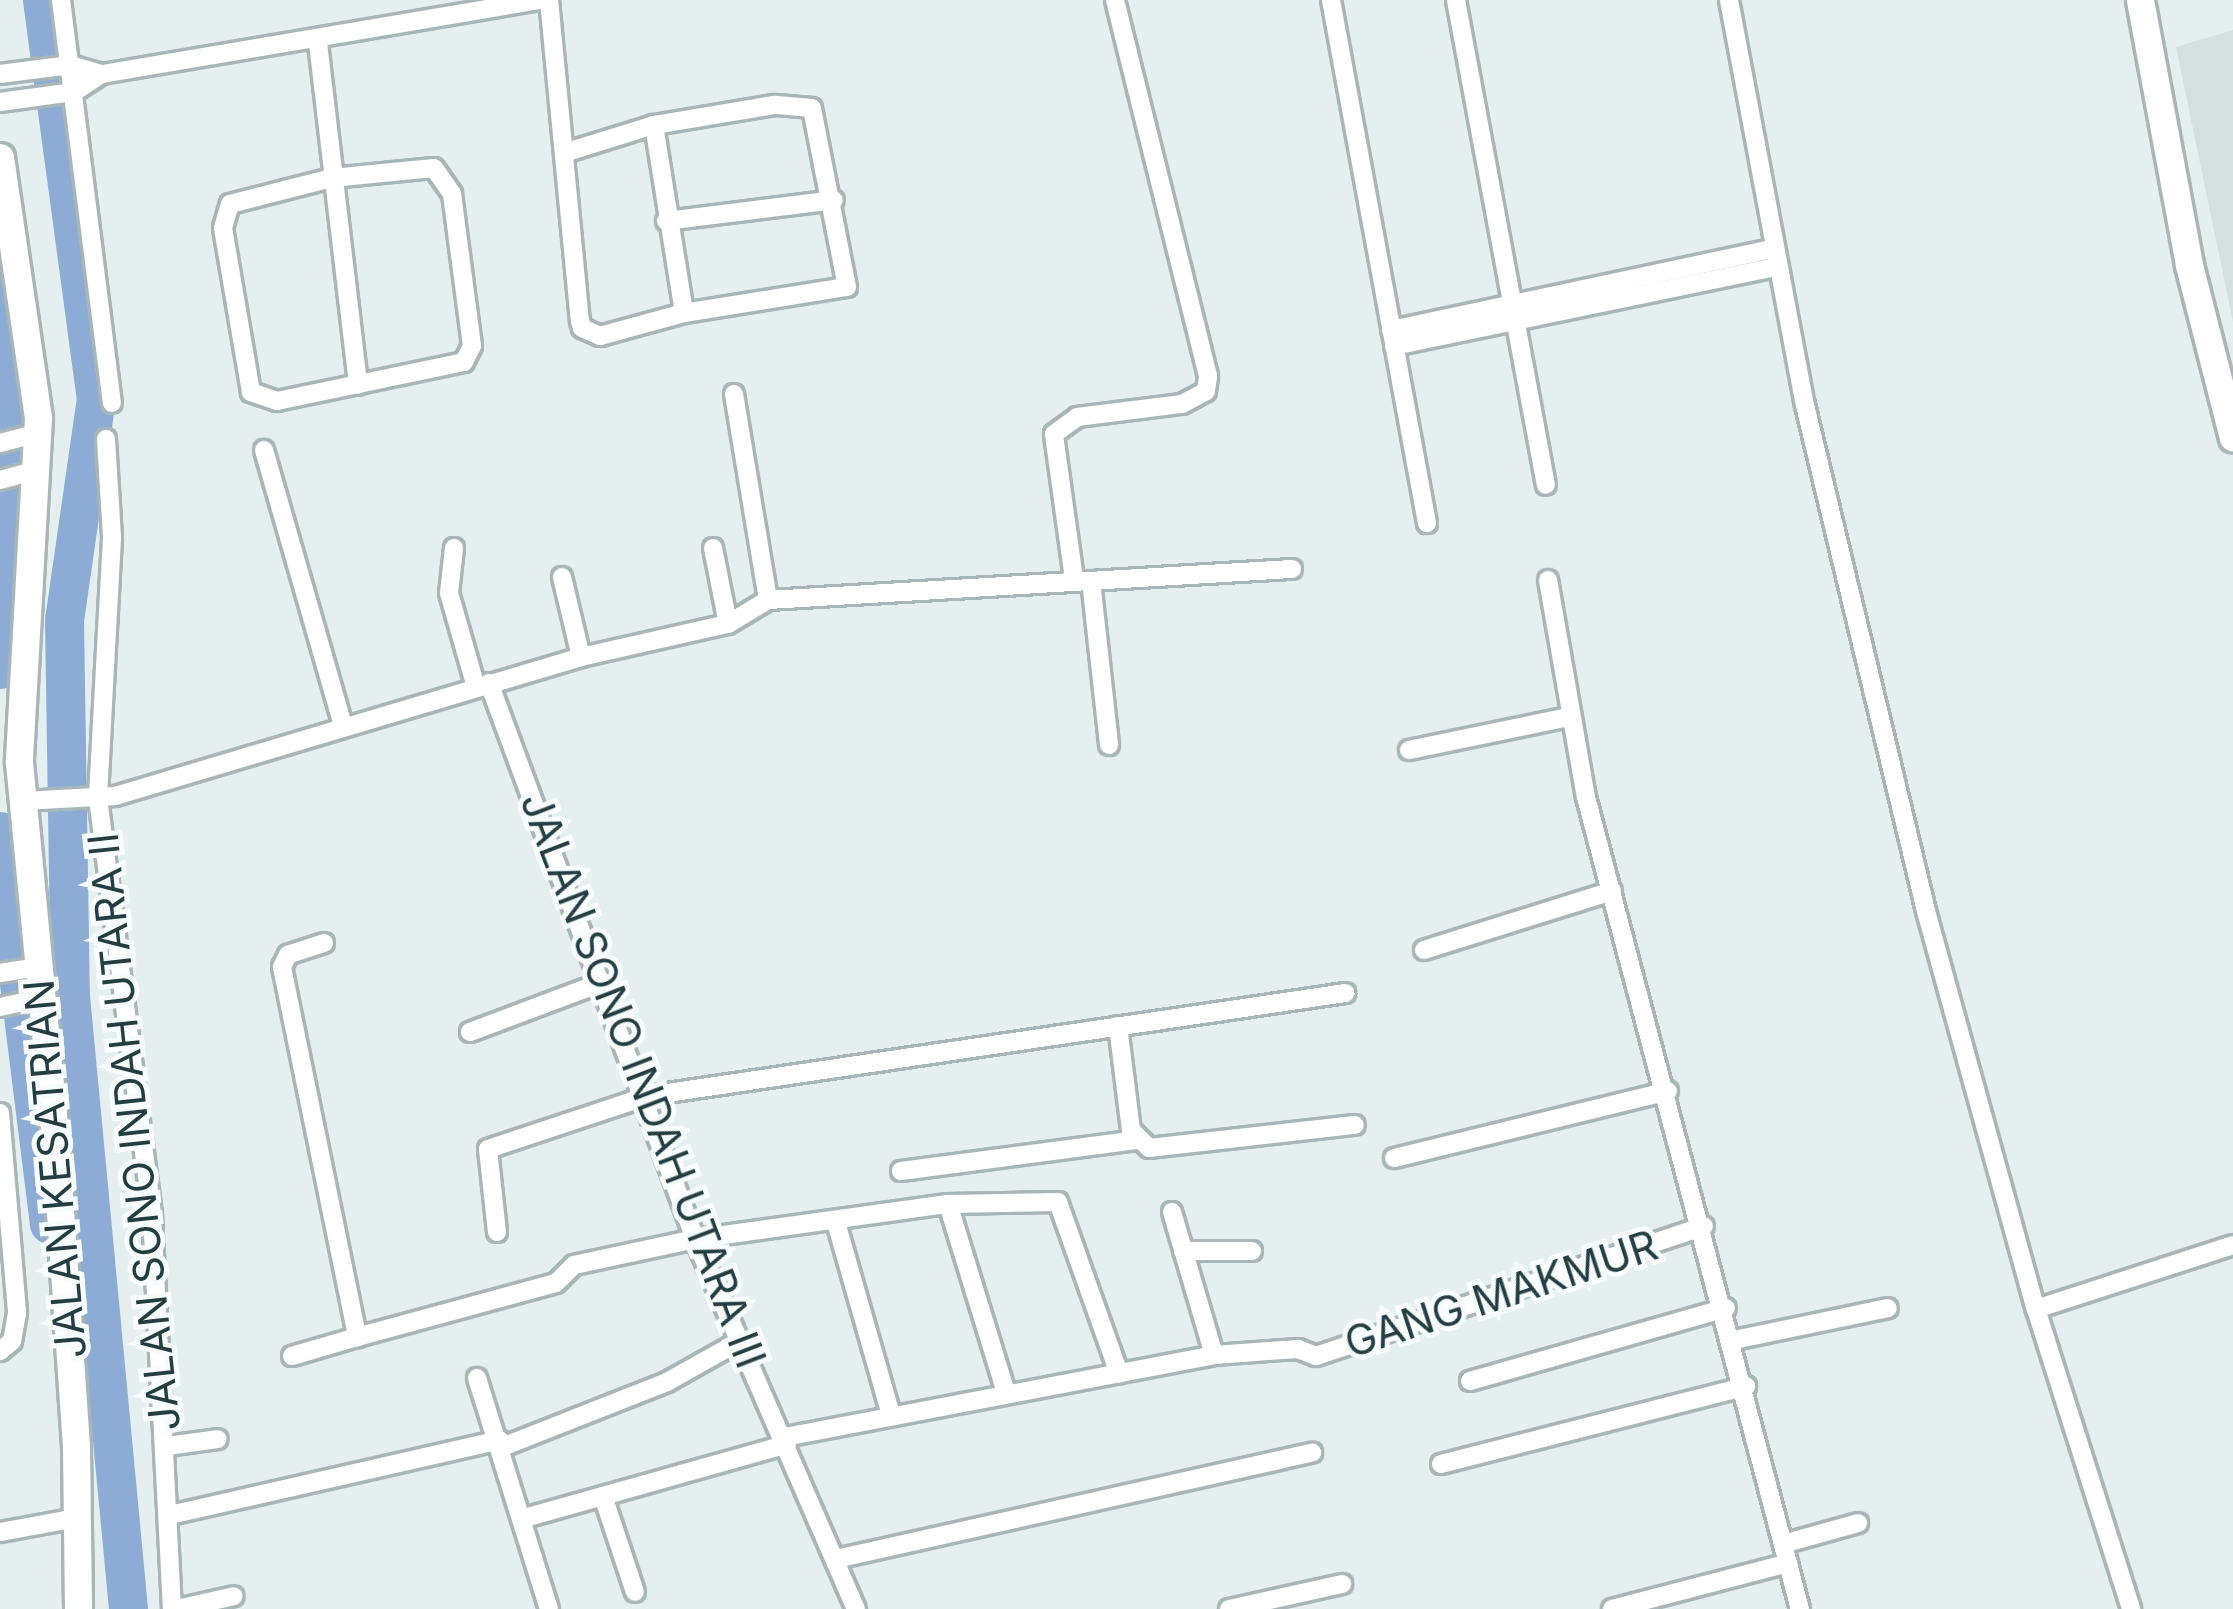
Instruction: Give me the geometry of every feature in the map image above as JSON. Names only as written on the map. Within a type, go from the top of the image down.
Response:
[{"type":"street","points":[[61,0],[62,66],[112,403]]},
{"type":"street","points":[[4,101],[66,93],[103,74],[318,43],[540,0]]},
{"type":"street","points":[[549,0],[564,153],[583,328],[600,336],[684,313],[843,293],[833,200],[812,108],[774,105],[654,125],[564,153]]},
{"type":"street","points":[[1331,0],[1427,523]]},
{"type":"street","points":[[1456,0],[1546,485]]},
{"type":"street","points":[[1729,0],[1775,258],[1908,842],[2036,1309],[2131,1609]]},
{"type":"street","points":[[2140,0],[2189,265],[2233,437]]},
{"type":"street","points":[[1109,745],[1054,434],[1077,417],[1182,404],[1206,391],[1208,376],[1120,1]]},
{"type":"street","points":[[318,43],[358,385]]},
{"type":"street","points":[[0,74],[62,66],[103,74]]},
{"type":"street","points":[[654,125],[684,313]]},
{"type":"street","name":"JALAN KESATRIAN","points":[[0,157],[32,434],[20,672],[34,967],[77,1518],[78,1609]]},
{"type":"street","points":[[441,172],[452,194],[472,346],[453,368],[277,401],[250,392],[223,228],[230,204],[332,178],[441,172]]},
{"type":"street","points":[[666,220],[833,200]]},
{"type":"street","points":[[1393,338],[1775,258]]},
{"type":"street","points":[[734,394],[768,600]]},
{"type":"street","points":[[0,442],[32,434]]},
{"type":"street","name":"JALAN SONO INDAH UTARA II","points":[[106,439],[112,538],[98,798],[152,1215],[175,1609]]},
{"type":"street","points":[[264,450],[344,726]]},
{"type":"street","points":[[2,479],[32,471]]},
{"type":"street","name":"JALAN SONO INDAH UTARA III","points":[[454,548],[449,593],[482,685],[647,1096],[695,1239],[856,1609]]},
{"type":"street","points":[[713,548],[728,624]]},
{"type":"street","points":[[29,801],[98,798],[581,657],[728,624],[768,600],[1292,569]]},
{"type":"street","points":[[562,577],[581,657]]},
{"type":"street","points":[[1549,580],[1568,717],[1726,1308],[1800,1609]]},
{"type":"street","points":[[1409,750],[1568,717]]},
{"type":"street","points":[[1424,950],[1612,891]]},
{"type":"street","points":[[324,943],[288,955],[282,967],[357,1337]]},
{"type":"street","points":[[1,973],[34,967]]},
{"type":"street","points":[[470,1032],[603,982]]},
{"type":"street","points":[[497,1232],[488,1149],[647,1096],[1345,993]]},
{"type":"street","points":[[2,1006],[39,999]]},
{"type":"street","points":[[1118,1026],[1138,1140]]},
{"type":"street","points":[[1394,1158],[1668,1091]]},
{"type":"street","points":[[0,1113],[17,1313],[12,1341],[0,1351]]},
{"type":"street","points":[[901,1171],[1138,1140],[1176,1148],[1355,1125]]},
{"type":"street","points":[[292,1356],[556,1283],[574,1265],[695,1239],[948,1204],[1058,1202],[1118,1373]]},
{"type":"street","points":[[948,1204],[1006,1393]]},
{"type":"street","points":[[1172,1212],[1214,1355]]},
{"type":"street","points":[[836,1222],[890,1412]]},
{"type":"street","name":"GANG MAKMUR","points":[[521,1519],[890,1412],[1214,1355],[1298,1349],[1316,1356],[1704,1226]]},
{"type":"street","points":[[2036,1309],[2233,1245]]},
{"type":"street","points":[[1183,1251],[1252,1251]]},
{"type":"street","points":[[1470,1382],[1726,1308]]},
{"type":"street","points":[[1734,1340],[1888,1308]]},
{"type":"street","points":[[170,1515],[501,1443],[656,1387],[740,1341]]},
{"type":"street","points":[[477,1378],[549,1609]]},
{"type":"street","points":[[1441,1464],[1746,1386]]},
{"type":"street","points":[[167,1446],[218,1439]]},
{"type":"street","points":[[836,1559],[1312,1453]]},
{"type":"street","points":[[603,1496],[635,1592]]},
{"type":"street","points":[[0,1532],[77,1518]]},
{"type":"street","points":[[1612,1609],[1785,1553],[1858,1523]]},
{"type":"street","points":[[1229,1609],[1342,1584]]},
{"type":"street","points":[[175,1609],[234,1596]]},
{"type":"shaded area","points":[[2233,30],[2233,322],[2176,47]]},
{"type":"green space","points":[[36,419],[27,562],[0,550],[0,426]]},
{"type":"waterway","points":[[42,0],[96,398],[64,620],[70,996],[128,1609]]},
{"type":"waterway","points":[[0,284],[18,401],[16,550],[0,669]]},
{"type":"waterway","points":[[0,831],[49,1224]]}]
